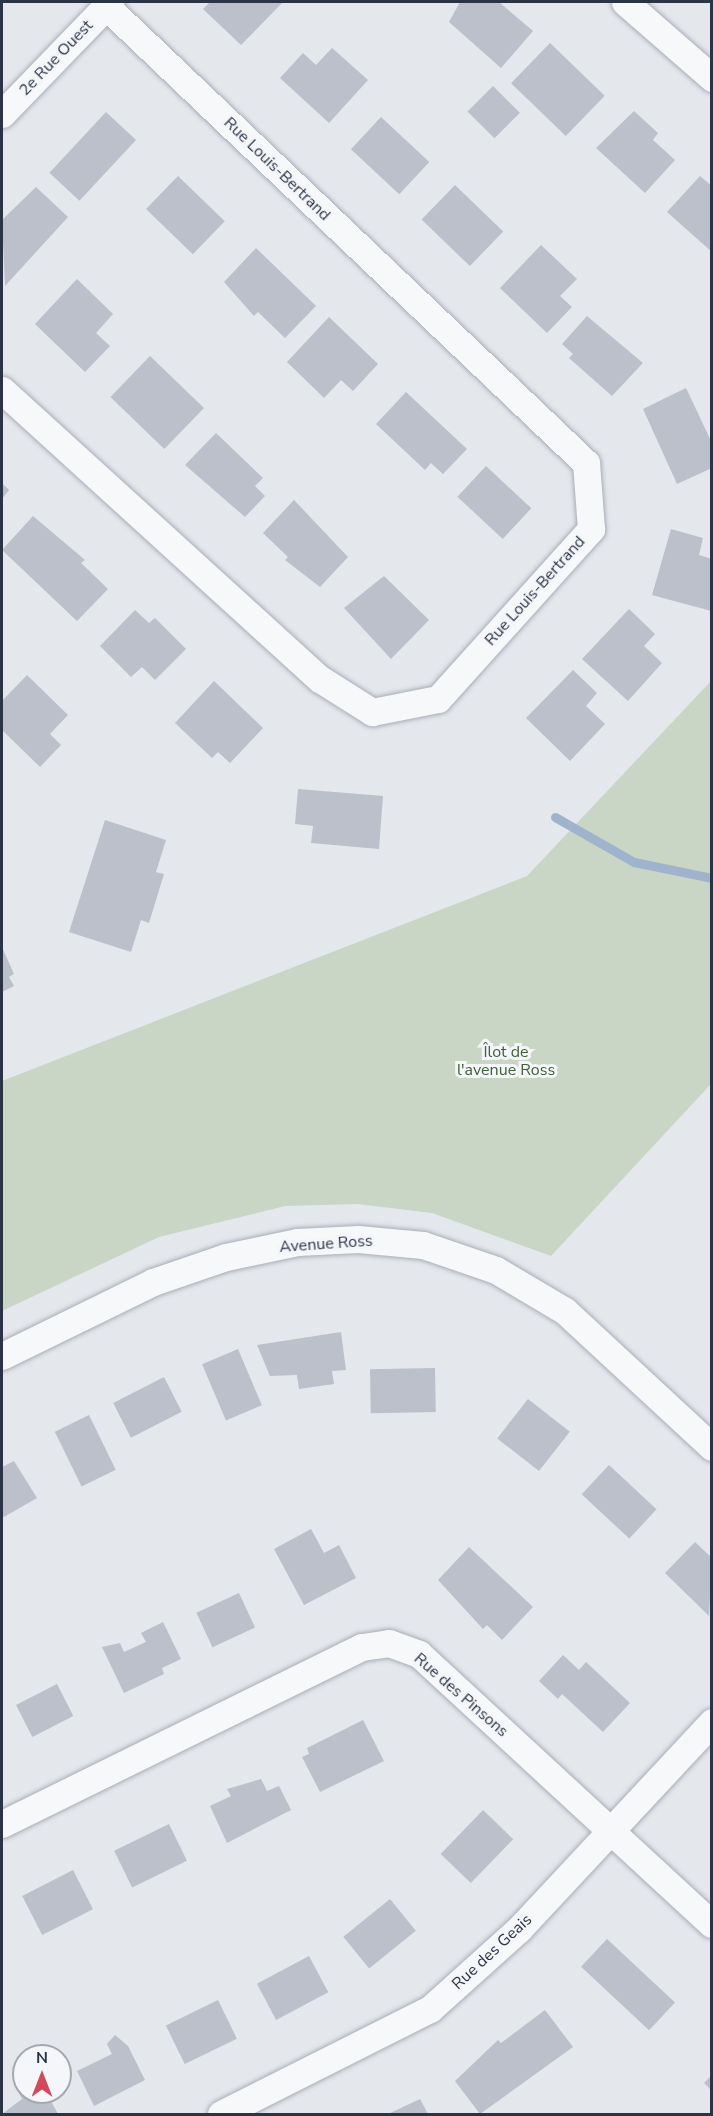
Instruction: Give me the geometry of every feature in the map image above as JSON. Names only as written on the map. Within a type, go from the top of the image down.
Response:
[{"type":"street","points":[[625,2],[711,78]]},
{"type":"street","name":"2e Rue Ouest","points":[[2,114],[108,4]]},
{"type":"street","name":"Rue Louis-Bertrand","points":[[2,390],[320,679],[372,712],[438,699],[591,529],[586,463],[108,4]]},
{"type":"street","name":"Avenue Ross","points":[[2,1356],[153,1282],[226,1257],[297,1242],[358,1239],[423,1245],[496,1270],[564,1311],[711,1447]]},
{"type":"street","name":"Rue des Pinsons","points":[[2,1824],[362,1647],[389,1643],[419,1654],[612,1829],[711,1924]]},
{"type":"street","name":"Rue des Geais","points":[[221,2115],[430,2009],[519,1929],[711,1722]]},
{"type":"green space","name":"Îlot de l'avenue Ross","points":[[711,681],[711,1084],[551,1256],[432,1213],[357,1204],[285,1206],[159,1237],[2,1311],[2,1081],[527,876]]},
{"type":"building","points":[[210,2],[283,2],[241,45],[203,9]]},
{"type":"building","points":[[460,2],[499,2],[533,31],[501,68],[449,22]]},
{"type":"building","points":[[550,43],[605,96],[566,136],[511,83]]},
{"type":"building","points":[[332,48],[368,80],[329,123],[280,78],[303,53],[316,65]]},
{"type":"building","points":[[493,86],[520,113],[494,138],[468,111]]},
{"type":"building","points":[[634,111],[658,133],[653,140],[675,160],[645,193],[596,148]]},
{"type":"building","points":[[106,112],[136,140],[79,201],[49,173]]},
{"type":"building","points":[[381,117],[429,162],[399,194],[351,149]]},
{"type":"building","points":[[178,176],[225,221],[193,254],[146,209]]},
{"type":"building","points":[[700,176],[712,186],[712,252],[667,212]]},
{"type":"building","points":[[455,185],[503,232],[470,266],[422,220]]},
{"type":"building","points":[[36,187],[68,217],[5,286],[2,220]]},
{"type":"building","points":[[541,245],[577,279],[560,296],[572,307],[547,333],[500,288]]},
{"type":"building","points":[[256,248],[316,306],[285,338],[258,312],[254,316],[224,282]]},
{"type":"building","points":[[77,279],[113,314],[96,333],[110,346],[85,372],[35,324]]},
{"type":"building","points":[[587,316],[643,363],[612,396],[569,358],[573,354],[562,344]]},
{"type":"building","points":[[329,317],[378,364],[353,391],[341,380],[324,398],[287,362]]},
{"type":"building","points":[[150,356],[204,408],[164,449],[110,397]]},
{"type":"building","points":[[686,388],[712,443],[712,468],[677,484],[643,409]]},
{"type":"building","points":[[406,392],[467,449],[443,474],[431,463],[425,470],[376,424]]},
{"type":"building","points":[[216,433],[263,478],[255,486],[265,496],[245,517],[185,465]]},
{"type":"building","points":[[486,466],[531,508],[503,539],[457,497]]},
{"type":"building","points":[[2,483],[9,490],[2,499]]},
{"type":"building","points":[[294,500],[348,557],[320,587],[285,560],[288,557],[263,533]]},
{"type":"building","points":[[33,516],[85,560],[81,563],[108,589],[77,621],[2,550]]},
{"type":"building","points":[[671,529],[703,538],[699,555],[712,559],[711,611],[652,595]]},
{"type":"building","points":[[384,576],[429,620],[391,659],[344,608]]},
{"type":"building","points":[[629,609],[655,634],[644,646],[662,663],[628,701],[582,659]]},
{"type":"building","points":[[135,610],[149,623],[155,618],[186,649],[155,680],[142,667],[131,677],[100,646]]},
{"type":"building","points":[[573,670],[597,693],[586,706],[605,724],[570,761],[526,718]]},
{"type":"building","points":[[27,675],[68,715],[50,734],[61,745],[40,767],[2,730],[2,701]]},
{"type":"building","points":[[214,681],[263,728],[230,763],[218,752],[212,758],[175,723]]},
{"type":"building","points":[[298,789],[383,796],[379,849],[311,843],[313,826],[295,824]]},
{"type":"building","points":[[105,820],[166,840],[156,872],[164,874],[149,923],[141,920],[131,952],[69,932]]},
{"type":"building","points":[[2,947],[14,974],[9,977],[14,986],[2,992]]},
{"type":"building","points":[[341,1332],[346,1370],[332,1371],[334,1384],[299,1389],[297,1375],[270,1376],[257,1345]]},
{"type":"building","points":[[238,1349],[262,1405],[226,1420],[202,1364]]},
{"type":"building","points":[[435,1368],[436,1412],[371,1413],[370,1369]]},
{"type":"building","points":[[164,1377],[182,1412],[131,1438],[113,1403]]},
{"type":"building","points":[[528,1399],[570,1432],[539,1471],[497,1438]]},
{"type":"building","points":[[89,1415],[116,1470],[82,1486],[55,1432]]},
{"type":"building","points":[[14,1461],[37,1498],[2,1518],[2,1467]]},
{"type":"building","points":[[609,1465],[657,1509],[629,1539],[582,1494]]},
{"type":"building","points":[[311,1529],[324,1553],[339,1545],[356,1578],[304,1605],[274,1549]]},
{"type":"building","points":[[695,1542],[712,1558],[709,1616],[665,1573]]},
{"type":"building","points":[[469,1547],[533,1607],[502,1640],[487,1625],[483,1629],[438,1580]]},
{"type":"building","points":[[239,1593],[255,1627],[212,1647],[196,1613]]},
{"type":"building","points":[[163,1622],[181,1659],[162,1668],[164,1674],[124,1693],[102,1647],[120,1643],[124,1652],[146,1642],[141,1633]]},
{"type":"building","points":[[563,1655],[579,1670],[586,1662],[630,1703],[603,1732],[562,1694],[558,1699],[539,1681]]},
{"type":"building","points":[[57,1684],[73,1716],[32,1737],[16,1705]]},
{"type":"building","points":[[363,1720],[384,1761],[320,1792],[302,1757],[309,1754],[307,1748]]},
{"type":"building","points":[[261,1779],[267,1791],[279,1786],[291,1810],[227,1843],[210,1806],[231,1796],[227,1789]]},
{"type":"building","points":[[483,1810],[513,1839],[471,1883],[441,1854]]},
{"type":"building","points":[[169,1824],[187,1861],[132,1888],[114,1851]]},
{"type":"building","points":[[73,1870],[93,1909],[42,1935],[22,1896]]},
{"type":"building","points":[[390,1899],[416,1931],[369,1969],[343,1937]]},
{"type":"building","points":[[607,1939],[675,2002],[649,2030],[581,1967]]},
{"type":"building","points":[[309,1956],[328,1992],[276,2020],[257,1984]]},
{"type":"building","points":[[218,2000],[237,2039],[185,2064],[166,2025]]},
{"type":"building","points":[[545,2010],[573,2047],[480,2114],[455,2081],[498,2040],[501,2043]]},
{"type":"building","points":[[115,2035],[128,2046],[145,2080],[94,2106],[77,2071],[112,2054],[107,2044]]},
{"type":"building","points":[[712,2075],[712,2091],[704,2083]]},
{"type":"building","points":[[420,2099],[428,2114],[388,2114]]},
{"type":"building","points":[[15,2104],[53,2104],[58,2114],[2,2114]]},
{"type":"waterway","points":[[555,817],[634,862],[712,878]]}]
